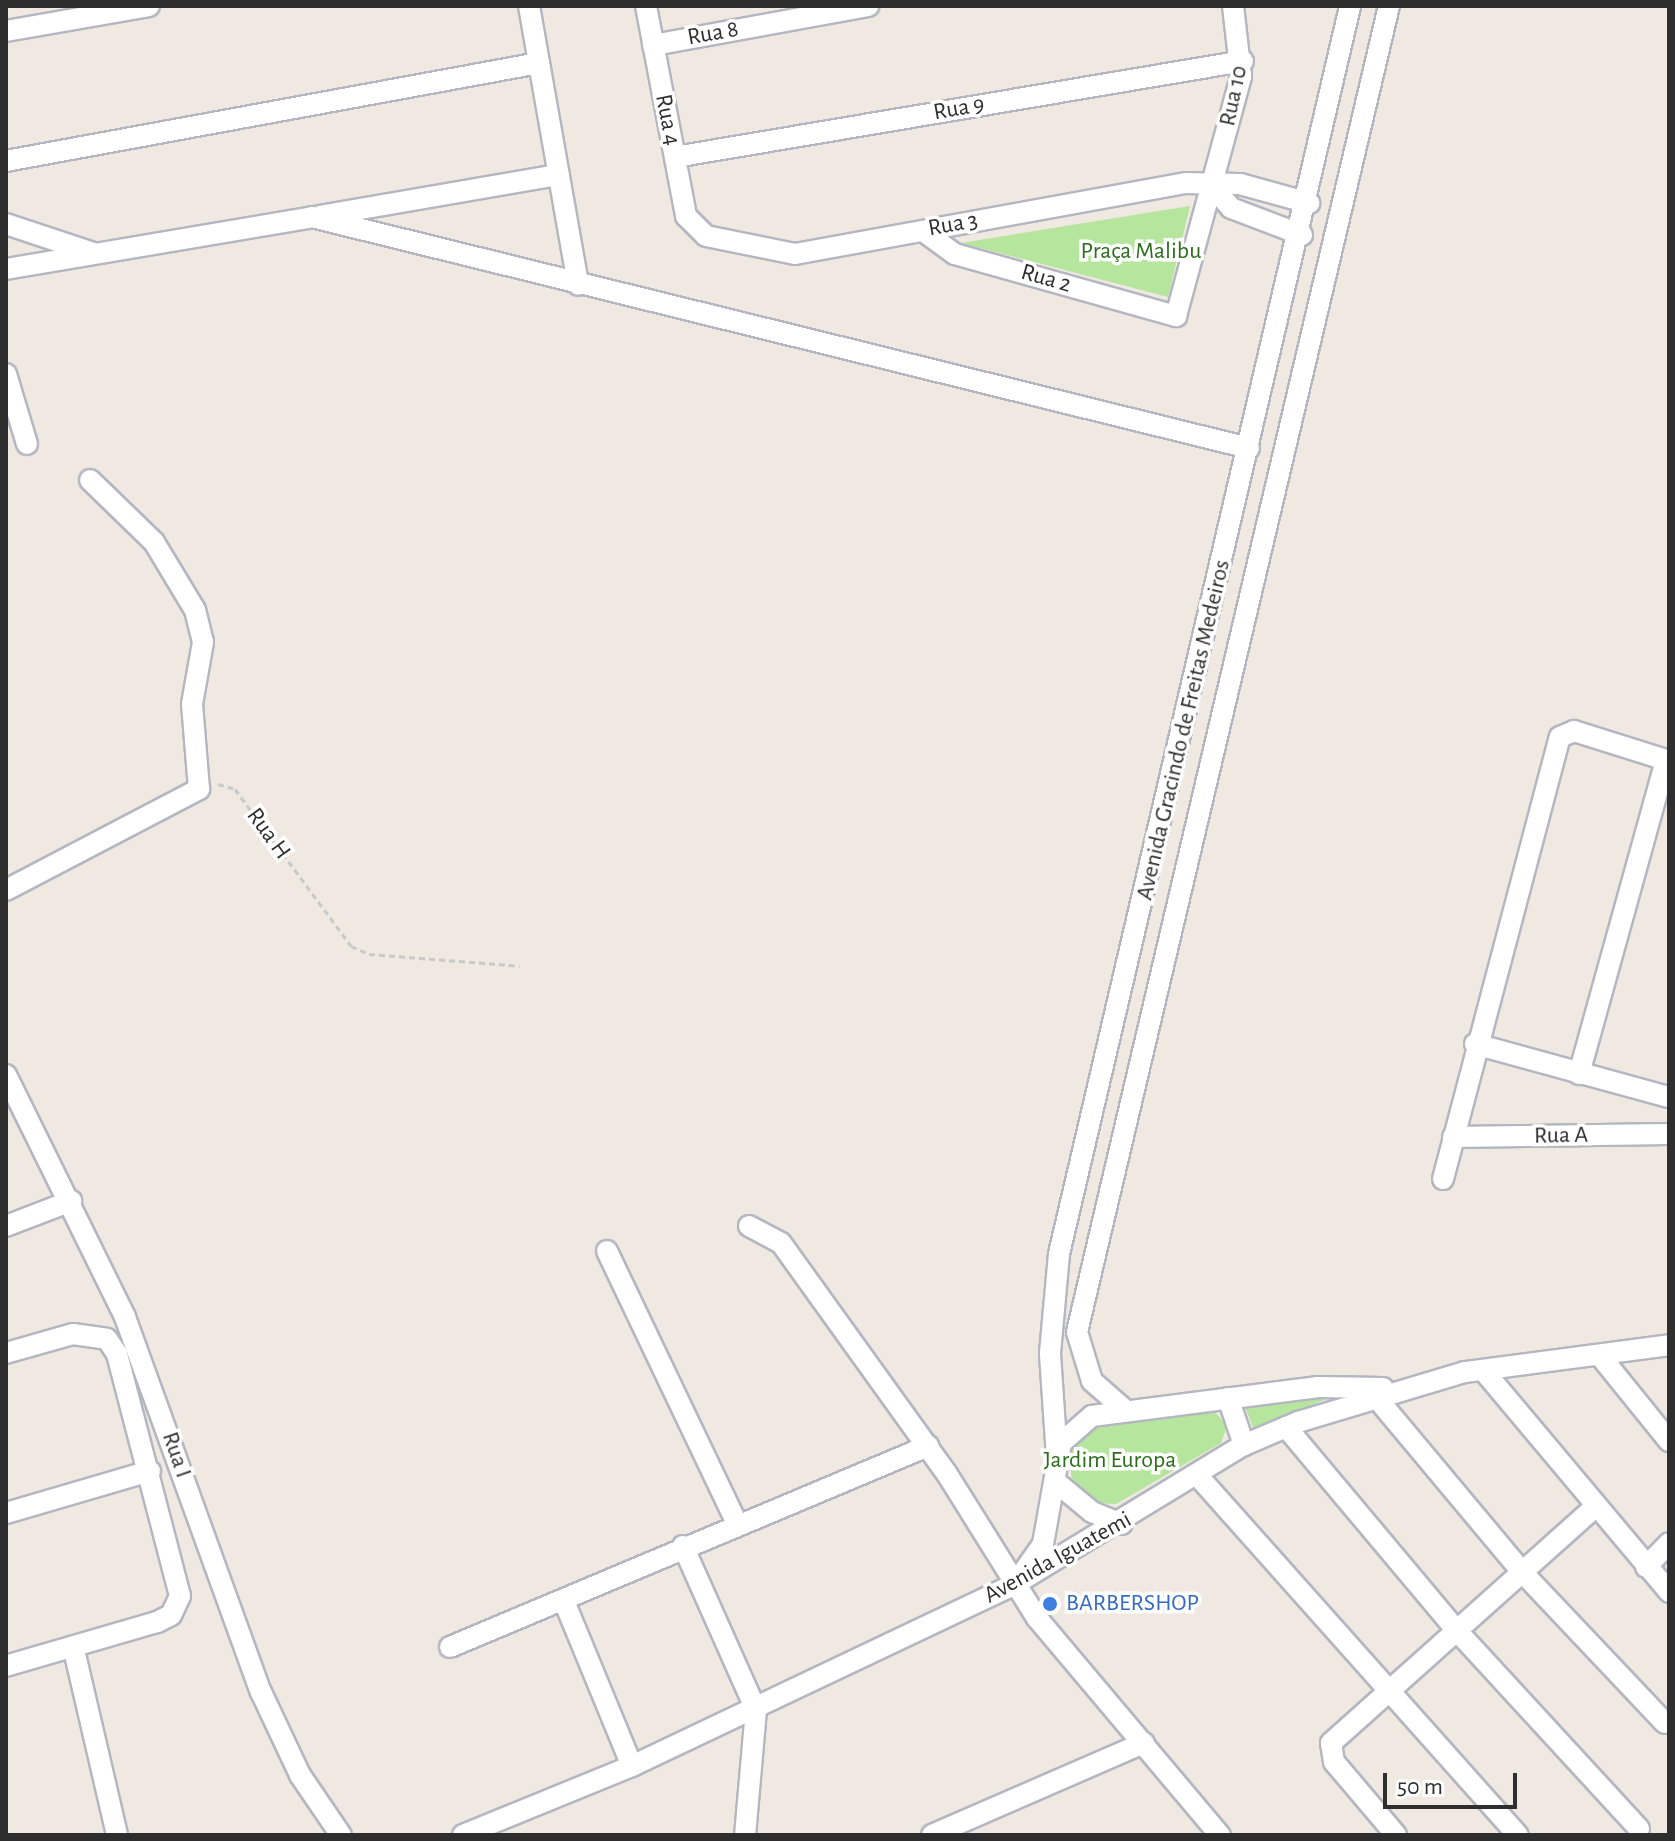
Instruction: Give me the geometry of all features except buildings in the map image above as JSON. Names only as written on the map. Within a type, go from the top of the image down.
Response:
[{"type":"street","points":[[6,31],[149,6]]},
{"type":"street","points":[[529,6],[578,285]]},
{"type":"street","name":"Rua 4","points":[[646,6],[675,157],[695,231]]},
{"type":"street","name":"Rua 8","points":[[653,45],[868,6]]},
{"type":"street","name":"Rua 10","points":[[1176,316],[1243,61],[1233,6]]},
{"type":"street","name":"Avenida Gracindo de Freitas Medeiros","points":[[1015,1584],[1043,1544],[1057,1483],[1050,1353],[1059,1254],[1302,235],[1350,6]]},
{"type":"street","name":"Avenida Gracindo de Freitas Medeiros","points":[[1125,1410],[1092,1381],[1077,1332],[1389,6]]},
{"type":"street","name":"Rua 9","points":[[675,157],[1243,61]]},
{"type":"street","points":[[6,161],[539,63]]},
{"type":"street","points":[[6,269],[558,175]]},
{"type":"street","name":"Rua 3","points":[[695,231],[789,254],[1186,183],[1212,186],[1240,184],[1309,203]]},
{"type":"street","points":[[1212,186],[1231,208],[1302,235]]},
{"type":"street","points":[[312,217],[1249,448]]},
{"type":"street","points":[[6,224],[96,254]]},
{"type":"street","name":"Rua 2","points":[[923,231],[955,254],[1176,316]]},
{"type":"street","points":[[6,374],[27,444]]},
{"type":"street","points":[[6,890],[199,789],[192,704],[203,642],[195,610],[154,542],[90,480]]},
{"type":"street","points":[[1443,1179],[1475,1044],[1560,737],[1574,731],[1668,761],[1579,1074]]},
{"type":"street","points":[[1475,1044],[1669,1097]]},
{"type":"street","name":"Rua I","points":[[6,1075],[71,1201],[145,1369],[261,1692],[300,1775],[341,1835]]},
{"type":"street","name":"Rua A","points":[[1453,1137],[1669,1134]]},
{"type":"street","points":[[6,1226],[71,1201]]},
{"type":"street","points":[[749,1226],[781,1243],[928,1446],[1015,1584],[1220,1835]]},
{"type":"street","points":[[607,1251],[736,1522]]},
{"type":"street","points":[[6,1353],[73,1334],[107,1339],[150,1471],[177,1570],[178,1606],[157,1622],[74,1650],[6,1666]]},
{"type":"street","name":"Avenida Iguatemi","points":[[463,1835],[632,1766],[756,1710],[1015,1584],[1122,1524],[1244,1445],[1286,1427],[1375,1396],[1483,1370],[1601,1357],[1669,1345]]},
{"type":"street","points":[[1601,1357],[1669,1441]]},
{"type":"street","points":[[1483,1370],[1594,1508],[1669,1592]]},
{"type":"street","points":[[1057,1457],[1074,1426],[1125,1410],[1318,1387],[1404,1389]]},
{"type":"street","points":[[1375,1396],[1524,1574],[1665,1723]]},
{"type":"street","points":[[1228,1398],[1244,1445]]},
{"type":"street","points":[[1286,1427],[1459,1633],[1639,1829]]},
{"type":"street","points":[[450,1647],[564,1601],[736,1522],[928,1446]]},
{"type":"street","points":[[6,1513],[150,1471]]},
{"type":"street","points":[[1197,1475],[1394,1689],[1518,1835]]},
{"type":"street","points":[[1057,1483],[1092,1512],[1122,1524]]},
{"type":"street","points":[[1396,1835],[1331,1753],[1339,1733],[1459,1633],[1594,1508]]},
{"type":"street","points":[[1646,1567],[1669,1543]]},
{"type":"street","points":[[683,1546],[756,1710],[745,1835]]},
{"type":"street","points":[[564,1601],[632,1766]]},
{"type":"street","points":[[74,1650],[117,1835]]},
{"type":"street","points":[[932,1835],[1144,1743]]},
{"type":"path","name":"Rua H","points":[[199,789],[223,783],[235,789],[358,950],[520,966]]},
{"type":"green space","name":"Praça Malibu","points":[[1190,206],[1168,297],[961,243]]},
{"type":"green space","points":[[1347,1391],[1253,1428],[1244,1404]]},
{"type":"green space","name":"Jardim Europa","points":[[1214,1411],[1227,1426],[1221,1443],[1116,1504],[1095,1503],[1072,1484],[1069,1448],[1092,1424]]},
{"type":"place","name":"BARBERSHOP","points":[[1050,1604]]}]
